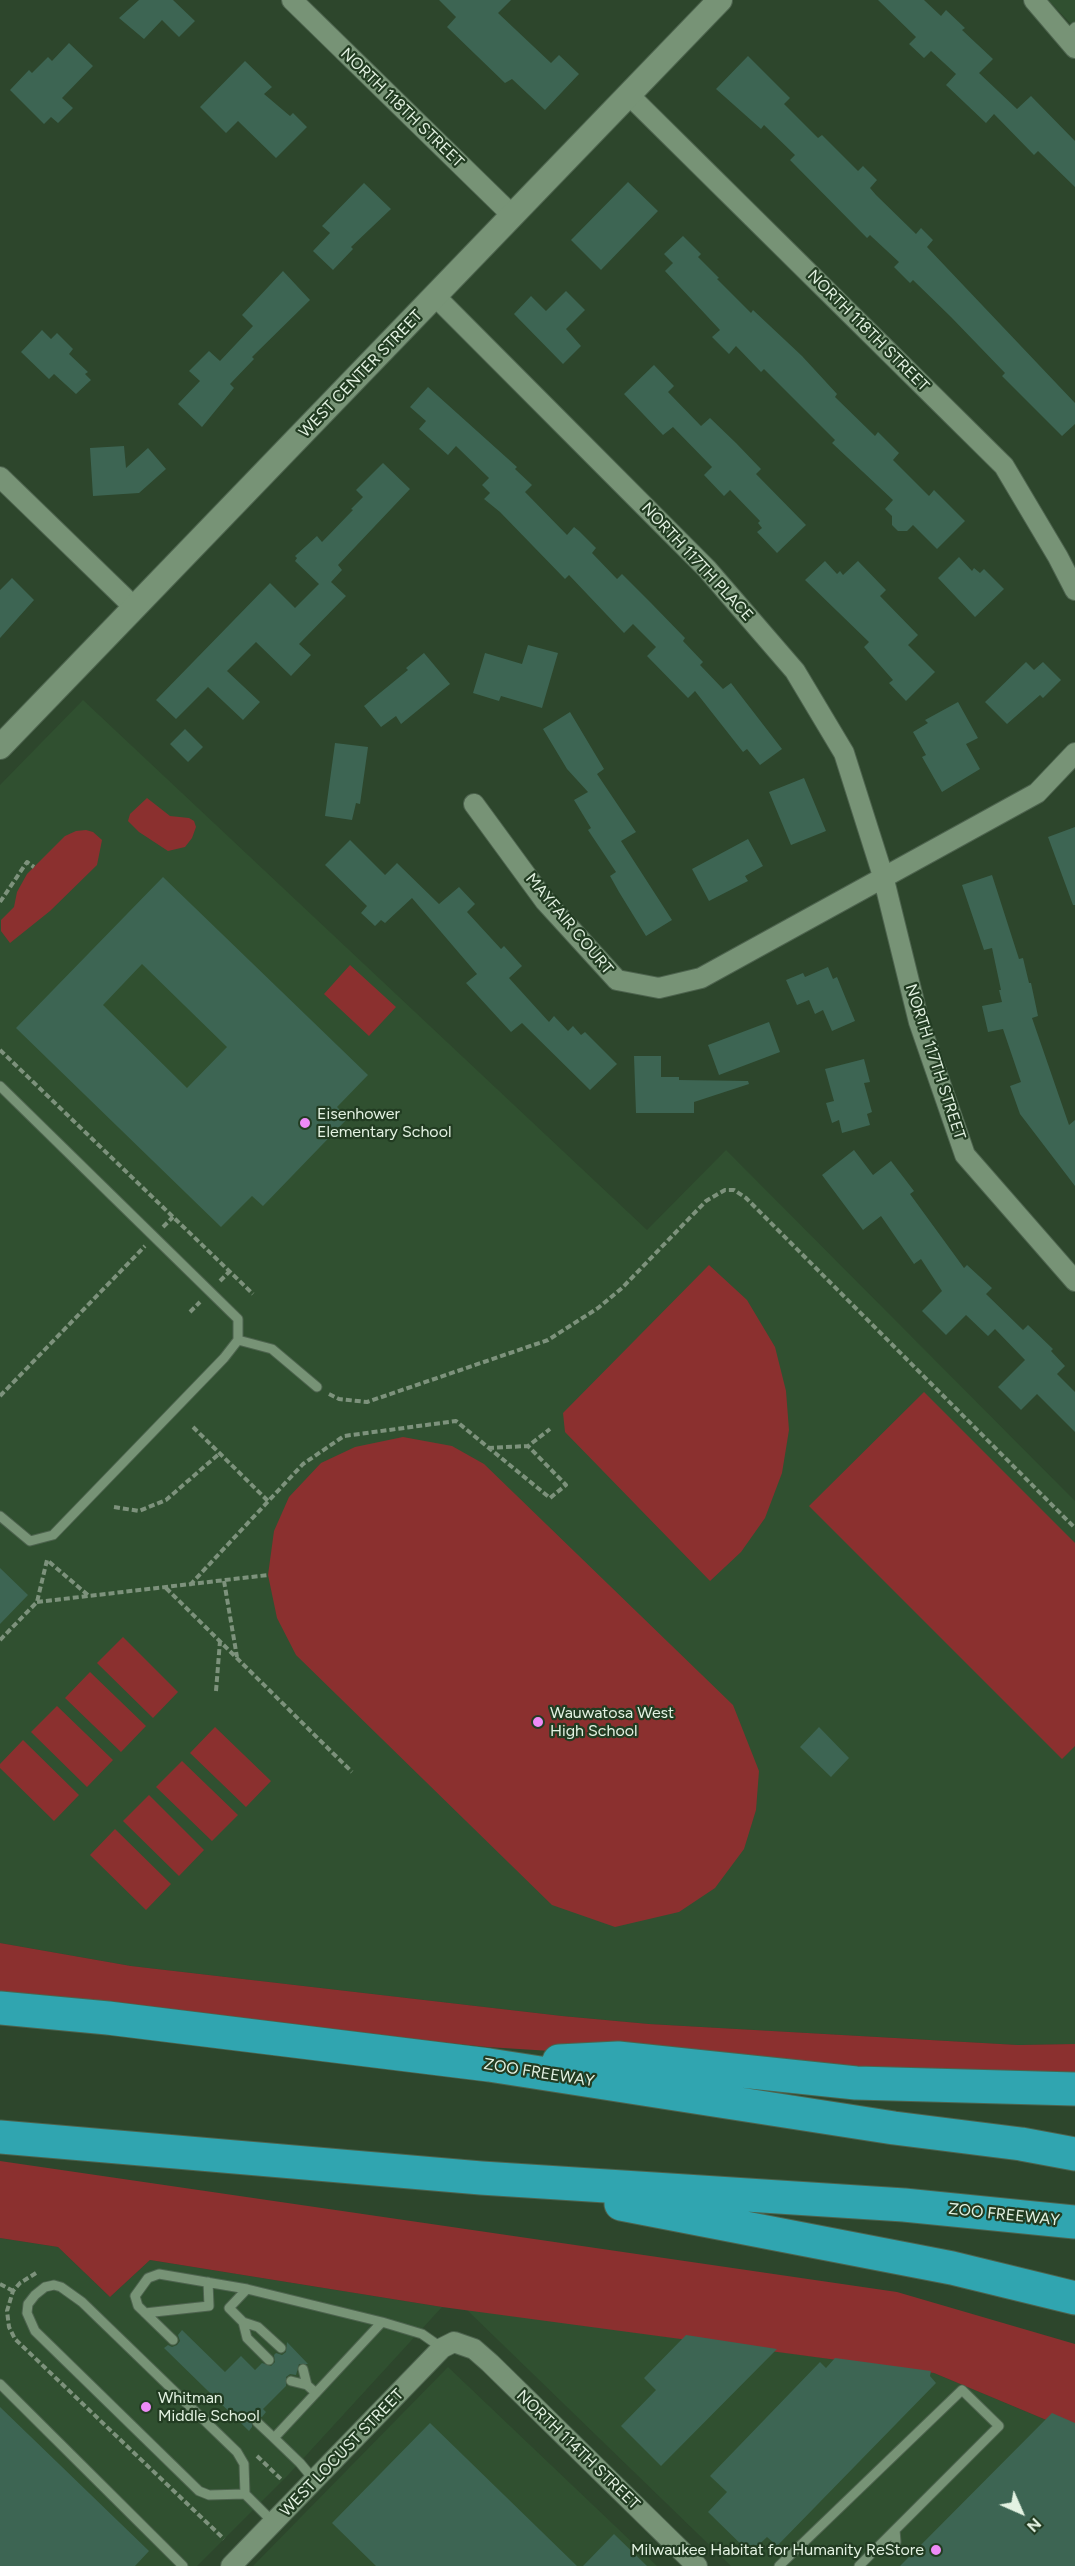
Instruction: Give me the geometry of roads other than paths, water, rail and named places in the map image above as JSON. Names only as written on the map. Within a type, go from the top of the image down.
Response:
[{"type":"highway","name":"ZOO FREEWAY","points":[[0,2008],[108,2018],[489,2065],[1075,2154]]},
{"type":"highway","points":[[489,2065],[618,2058],[856,2083],[1075,2090]]},
{"type":"highway","name":"ZOO FREEWAY","points":[[0,2137],[481,2178],[904,2205],[1075,2222]]},
{"type":"highway","points":[[481,2178],[952,2268],[1075,2298]]},
{"type":"street","name":"NORTH 118TH STREET","points":[[292,0],[513,216]]},
{"type":"street","name":"WEST CENTER STREET","points":[[0,747],[720,0]]},
{"type":"street","points":[[1034,0],[1071,37]]},
{"type":"street","name":"NORTH 118TH STREET","points":[[629,95],[1004,466],[1075,590]]},
{"type":"street","name":"NORTH 117TH PLACE","points":[[436,297],[707,569],[795,671],[844,753],[884,876]]},
{"type":"street","points":[[0,477],[135,608]]},
{"type":"street","name":"MAYFAIR COURT","points":[[474,804],[545,901],[616,980],[659,988],[701,978],[1037,793],[1075,753]]},
{"type":"street","name":"NORTH 117TH STREET","points":[[884,876],[919,1022],[965,1155],[1075,1281]]},
{"type":"street","name":"WEST LOCUST STREET","points":[[231,2566],[448,2345]]},
{"type":"street","name":"NORTH 114TH STREET","points":[[448,2345],[474,2349],[490,2363],[697,2566]]},
{"type":"lane","points":[[0,1086],[238,1319],[238,1340],[224,1358],[53,1535],[30,1541],[0,1516]]},
{"type":"lane","points":[[238,1340],[273,1349],[317,1387]]},
{"type":"lane","points":[[173,2340],[138,2306],[135,2296],[148,2278],[159,2274],[247,2289],[382,2322],[422,2334],[448,2345]]},
{"type":"lane","points":[[145,2313],[209,2306],[207,2282]]},
{"type":"lane","points":[[245,2494],[209,2495],[199,2491],[35,2331],[27,2313],[28,2304],[35,2295],[45,2287],[62,2287],[90,2310],[237,2452],[244,2464],[245,2494],[274,2523]]},
{"type":"lane","points":[[247,2289],[229,2308],[243,2322],[258,2327],[281,2348]]},
{"type":"lane","points":[[243,2322],[247,2338],[269,2360]]},
{"type":"lane","points":[[273,2438],[382,2322]]},
{"type":"lane","points":[[303,2369],[307,2385]]},
{"type":"lane","points":[[291,2381],[307,2385],[316,2393]]},
{"type":"lane","points":[[0,2384],[183,2566]]},
{"type":"lane","points":[[778,2566],[962,2390],[999,2426],[859,2566]]},
{"type":"lane","points":[[257,2422],[300,2463],[315,2481]]},
{"type":"lane","points":[[890,2552],[896,2542],[895,2530]]},
{"type":"place","name":"Eisenhower Elementary School","points":[[305,1123]]},
{"type":"place","name":"Wauwatosa West High School","points":[[538,1722]]},
{"type":"place","name":"Whitman Middle School","points":[[146,2407]]},
{"type":"place","name":"Milwaukee Habitat for Humanity ReStore","points":[[936,2550]]}]
